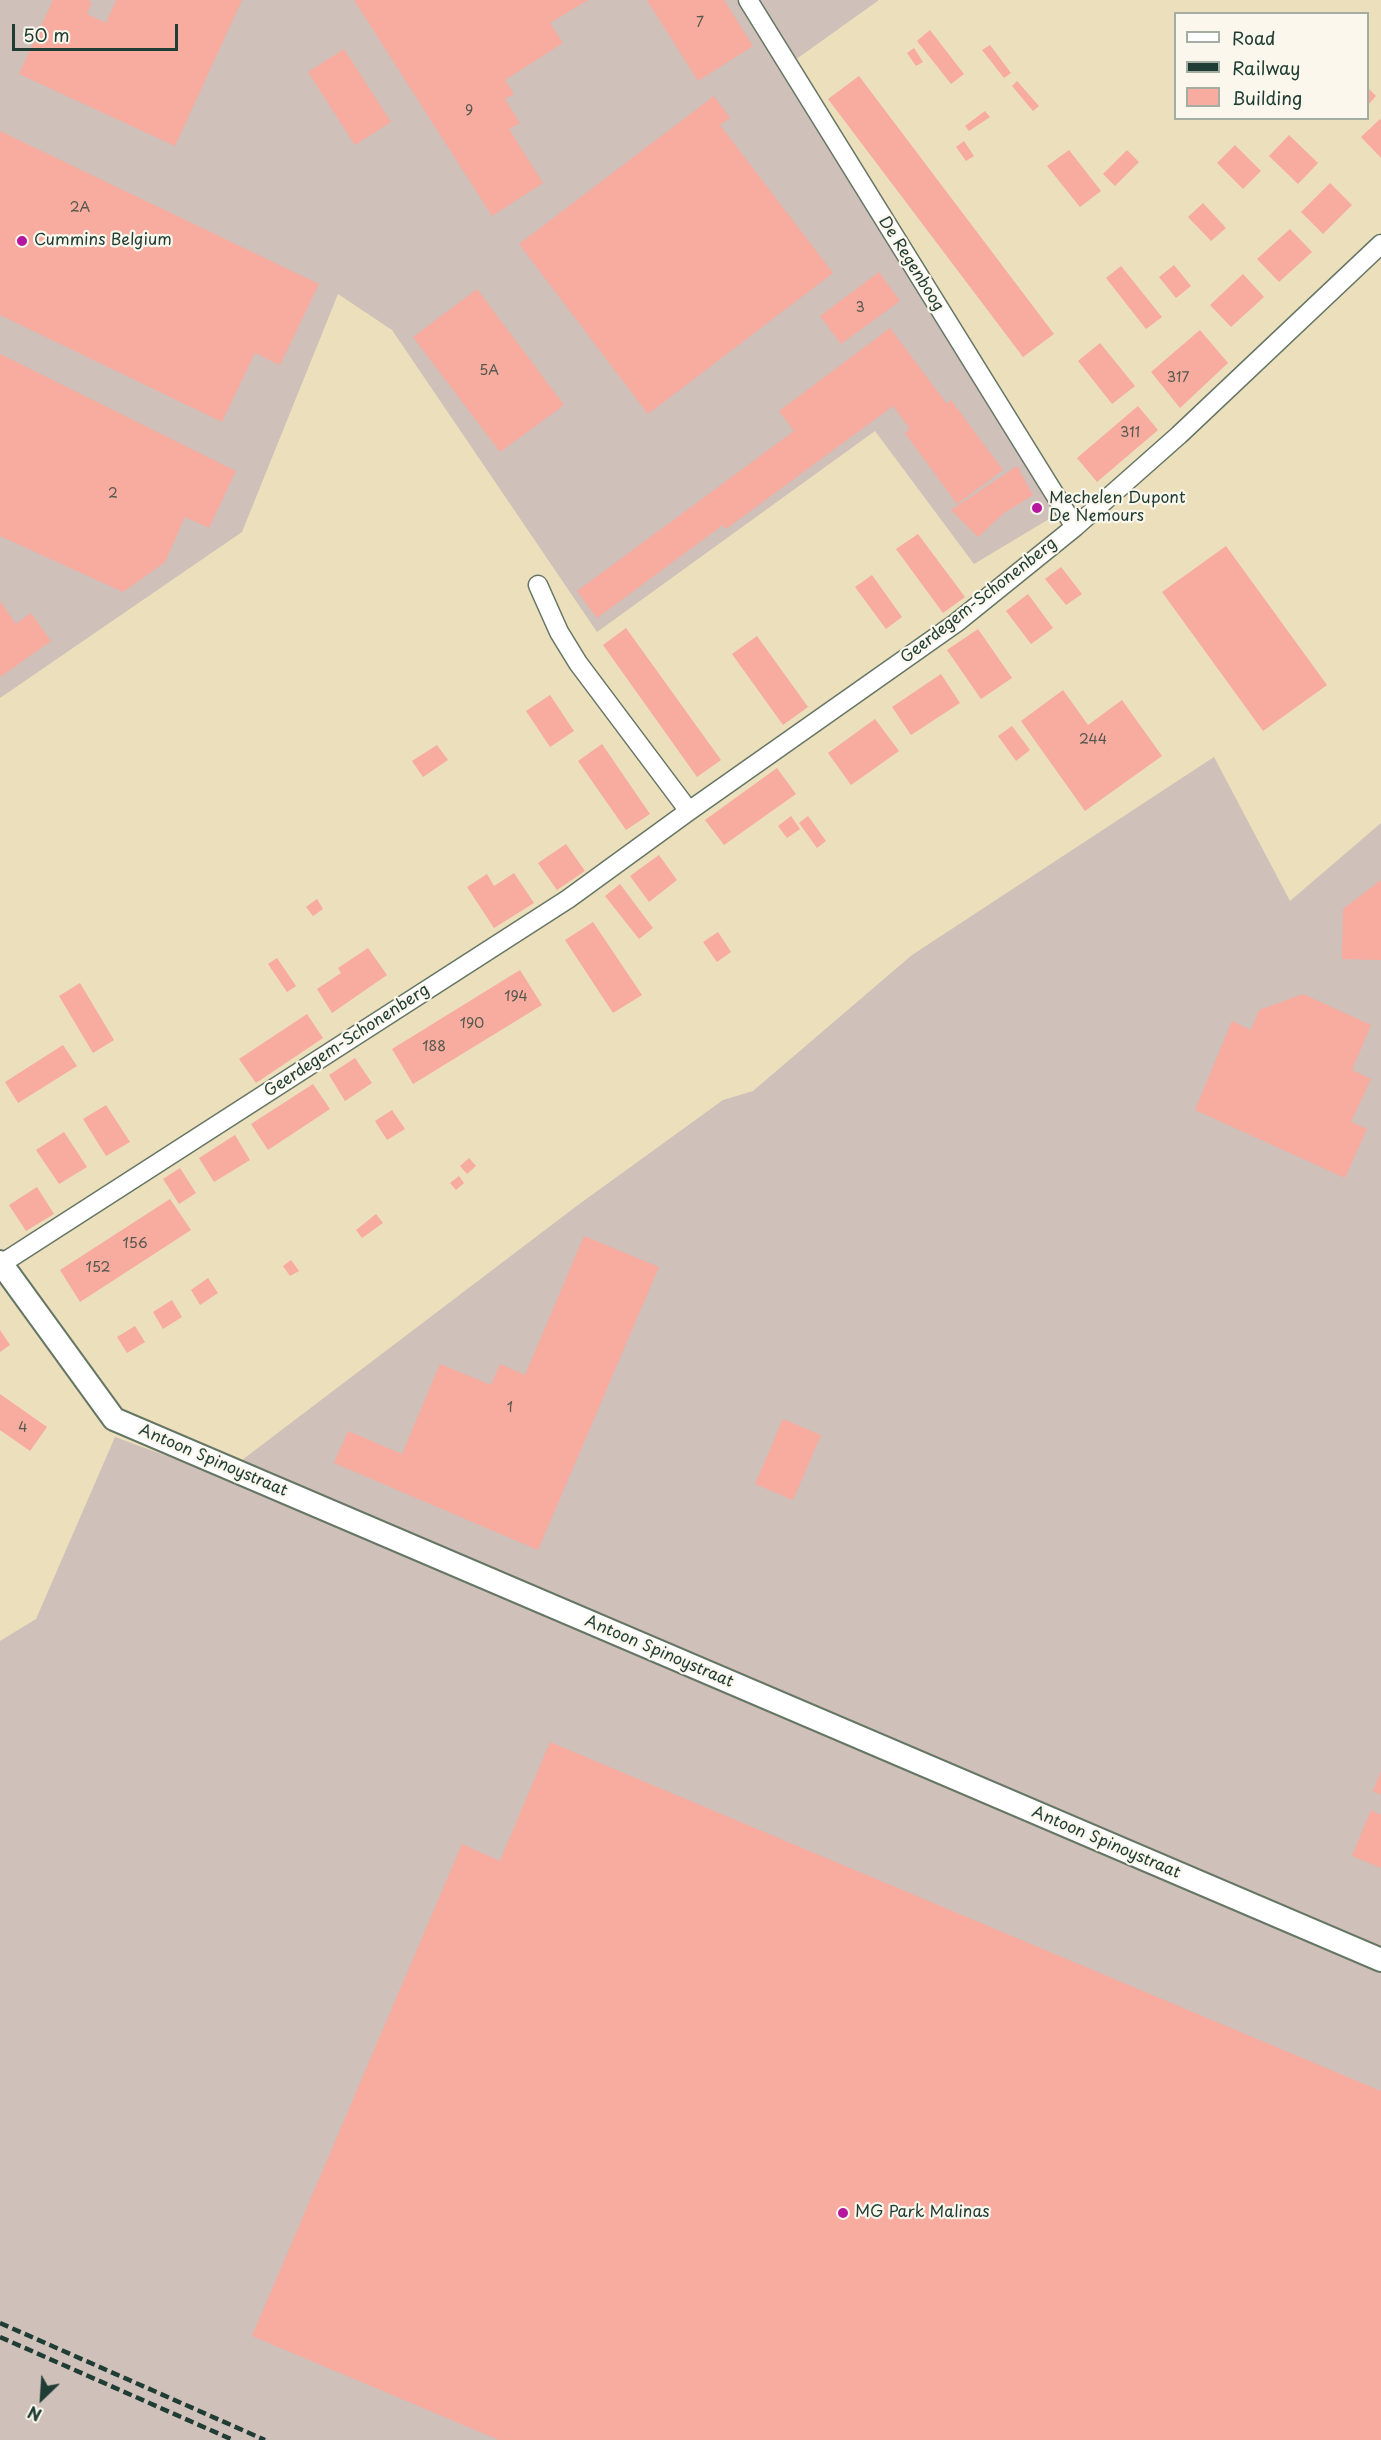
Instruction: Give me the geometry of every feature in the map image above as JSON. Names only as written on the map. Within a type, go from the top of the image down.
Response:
[{"type":"street","name":"De Regenboog","points":[[748,0],[1075,526]]},
{"type":"street","name":"Geerdegem-Schonenberg","points":[[0,1264],[568,899],[956,623],[1075,526],[1179,435],[1381,244]]},
{"type":"street","points":[[538,585],[559,632],[578,663],[689,811]]},
{"type":"street","name":"Antoon Spinoystraat","points":[[0,1264],[114,1419],[1381,1960]]},
{"type":"shaded area","points":[[0,0],[879,0],[781,70],[1074,504],[974,564],[875,431],[597,632],[392,330],[338,294],[242,532],[0,698]]},
{"type":"shaded area","points":[[1214,757],[1290,901],[1381,823],[1381,2440],[0,2440],[0,1641],[36,1619],[115,1437],[221,1476],[578,1205],[723,1100],[753,1091],[912,955]]},
{"type":"building","points":[[53,0],[92,2],[87,14],[106,23],[116,0],[242,0],[175,146],[19,74]]},
{"type":"building","points":[[354,0],[588,0],[550,23],[563,43],[505,80],[514,94],[505,99],[520,123],[509,129],[543,183],[492,216]]},
{"type":"building","points":[[647,0],[724,0],[753,46],[698,81]]},
{"type":"building","points":[[930,30],[964,74],[951,84],[917,41]]},
{"type":"building","points":[[990,45],[1011,73],[1004,78],[982,50]]},
{"type":"building","points":[[914,48],[923,62],[916,66],[907,53]]},
{"type":"building","points":[[344,49],[391,122],[355,145],[308,72]]},
{"type":"building","points":[[859,76],[1054,334],[1023,357],[828,99]]},
{"type":"building","points":[[1017,81],[1039,106],[1033,111],[1012,86]]},
{"type":"building","points":[[1369,89],[1376,96],[1369,104]]},
{"type":"building","points":[[714,96],[730,118],[720,125],[833,273],[648,414],[519,244]]},
{"type":"building","points":[[985,111],[990,117],[969,131],[965,126]]},
{"type":"building","points":[[1381,120],[1381,158],[1361,137]]},
{"type":"building","points":[[0,131],[319,284],[280,365],[255,353],[222,422],[0,315]]},
{"type":"building","points":[[1289,135],[1318,163],[1298,184],[1269,156]]},
{"type":"building","points":[[964,141],[974,156],[966,161],[956,147]]},
{"type":"building","points":[[1235,145],[1261,171],[1243,189],[1217,163]]},
{"type":"building","points":[[1069,150],[1101,191],[1080,207],[1047,166]]},
{"type":"building","points":[[1127,150],[1139,162],[1115,186],[1103,174]]},
{"type":"building","points":[[1330,183],[1352,205],[1323,234],[1301,212]]},
{"type":"building","points":[[1203,203],[1226,228],[1211,241],[1188,217]]},
{"type":"building","points":[[1290,229],[1312,252],[1279,282],[1257,259]]},
{"type":"building","points":[[1174,265],[1191,286],[1176,298],[1159,277]]},
{"type":"building","points":[[1121,266],[1162,317],[1146,329],[1106,278]]},
{"type":"building","points":[[879,272],[900,301],[841,344],[820,316]]},
{"type":"building","points":[[1243,274],[1264,297],[1231,327],[1210,305]]},
{"type":"building","points":[[477,289],[564,405],[500,452],[413,337]]},
{"type":"building","points":[[890,328],[947,404],[951,400],[1003,470],[957,504],[905,433],[910,429],[893,406],[726,529],[723,525],[597,618],[577,591],[794,431],[779,411]]},
{"type":"building","points":[[1200,330],[1228,363],[1180,408],[1151,372]]},
{"type":"building","points":[[1100,343],[1135,386],[1112,404],[1078,361]]},
{"type":"building","points":[[0,354],[236,471],[209,528],[185,517],[165,562],[123,592],[0,536]]},
{"type":"building","points":[[1138,406],[1158,430],[1097,482],[1077,458]]},
{"type":"building","points":[[1017,466],[1033,495],[1004,513],[978,537],[951,510]]},
{"type":"building","points":[[918,534],[965,597],[943,613],[896,549]]},
{"type":"building","points":[[1226,546],[1327,685],[1263,731],[1162,592]]},
{"type":"building","points":[[1061,567],[1082,594],[1066,605],[1045,579]]},
{"type":"building","points":[[872,575],[902,617],[886,629],[855,587]]},
{"type":"building","points":[[1028,594],[1053,628],[1031,644],[1006,611]]},
{"type":"building","points":[[0,601],[16,624],[31,613],[51,641],[0,677]]},
{"type":"building","points":[[626,628],[721,760],[697,777],[603,645]]},
{"type":"building","points":[[978,629],[1012,678],[981,699],[947,650]]},
{"type":"building","points":[[757,636],[808,707],[783,725],[732,654]]},
{"type":"building","points":[[941,674],[960,703],[911,735],[892,707]]},
{"type":"building","points":[[1063,690],[1088,725],[1122,700],[1162,756],[1085,811],[1021,721]]},
{"type":"building","points":[[550,695],[574,731],[550,747],[526,711]]},
{"type":"building","points":[[875,719],[899,751],[851,785],[828,753]]},
{"type":"building","points":[[1012,726],[1030,750],[1016,761],[998,736]]},
{"type":"building","points":[[602,744],[650,814],[626,830],[578,761]]},
{"type":"building","points":[[437,745],[448,760],[423,777],[412,761]]},
{"type":"building","points":[[777,768],[796,794],[724,845],[705,820]]},
{"type":"building","points":[[791,816],[800,829],[787,838],[778,826]]},
{"type":"building","points":[[808,816],[826,841],[817,848],[799,823]]},
{"type":"building","points":[[566,844],[585,871],[557,890],[538,863]]},
{"type":"building","points":[[659,855],[677,880],[649,902],[630,876]]},
{"type":"building","points":[[514,873],[534,903],[494,928],[467,887],[487,874],[494,886]]},
{"type":"building","points":[[1381,880],[1381,960],[1342,959],[1343,909]]},
{"type":"building","points":[[620,884],[653,928],[639,939],[605,896]]},
{"type":"building","points":[[317,899],[323,909],[313,916],[306,907]]},
{"type":"building","points":[[593,922],[642,995],[613,1013],[565,940]]},
{"type":"building","points":[[718,932],[731,952],[717,962],[703,942]]},
{"type":"building","points":[[368,948],[387,975],[332,1013],[317,989],[341,973],[338,968]]},
{"type":"building","points":[[277,958],[296,986],[287,992],[268,964]]},
{"type":"building","points":[[520,970],[542,1005],[413,1084],[392,1049]]},
{"type":"building","points":[[80,983],[114,1040],[93,1053],[59,996]]},
{"type":"building","points":[[1303,994],[1371,1025],[1352,1070],[1371,1079],[1351,1122],[1367,1129],[1345,1178],[1195,1110],[1232,1021],[1251,1030],[1259,1010]]},
{"type":"building","points":[[307,1014],[323,1038],[256,1083],[239,1059]]},
{"type":"building","points":[[63,1045],[77,1066],[18,1103],[5,1082]]},
{"type":"building","points":[[355,1058],[372,1083],[345,1101],[329,1075]]},
{"type":"building","points":[[313,1084],[330,1109],[268,1150],[251,1124]]},
{"type":"building","points":[[106,1105],[130,1142],[106,1156],[83,1119]]},
{"type":"building","points":[[392,1110],[405,1129],[387,1140],[375,1121]]},
{"type":"building","points":[[64,1132],[87,1167],[59,1184],[36,1150]]},
{"type":"building","points":[[235,1135],[250,1160],[214,1182],[199,1158]]},
{"type":"building","points":[[469,1158],[476,1166],[467,1174],[460,1166]]},
{"type":"building","points":[[180,1168],[196,1193],[179,1204],[163,1179]]},
{"type":"building","points":[[459,1176],[464,1183],[456,1190],[450,1183]]},
{"type":"building","points":[[37,1187],[54,1214],[26,1231],[9,1205]]},
{"type":"building","points":[[170,1199],[191,1230],[80,1302],[60,1270]]},
{"type":"building","points":[[376,1214],[383,1223],[362,1238],[356,1230]]},
{"type":"building","points":[[584,1236],[659,1267],[538,1550],[334,1463],[348,1431],[402,1454],[440,1364],[491,1385],[500,1364],[525,1375]]},
{"type":"building","points":[[291,1260],[299,1271],[290,1276],[283,1266]]},
{"type":"building","points":[[208,1278],[218,1293],[200,1305],[191,1290]]},
{"type":"building","points":[[172,1300],[182,1317],[163,1329],[153,1312]]},
{"type":"building","points":[[135,1326],[145,1342],[127,1353],[117,1337]]},
{"type":"building","points":[[0,1330],[10,1345],[0,1352]]},
{"type":"building","points":[[0,1394],[47,1427],[30,1451],[0,1430]]},
{"type":"building","points":[[783,1419],[821,1435],[793,1500],[755,1484]]},
{"type":"building","name":"MG Park Malinas","points":[[550,1742],[1381,2091],[1381,2440],[499,2440],[252,2336],[462,1844],[500,1861]]},
{"type":"building","points":[[1381,1771],[1381,1795],[1373,1791]]},
{"type":"building","points":[[1371,1810],[1381,1815],[1381,1868],[1352,1856]]},
{"type":"railway","points":[[0,2323],[265,2440]]},
{"type":"railway","points":[[0,2337],[233,2440]]},
{"type":"place","name":"Cummins Belgium","points":[[22,241]]},
{"type":"place","name":"Mechelen Dupont De Nemours","points":[[1037,508]]},
{"type":"place","name":"MG Park Malinas","points":[[843,2213]]}]
